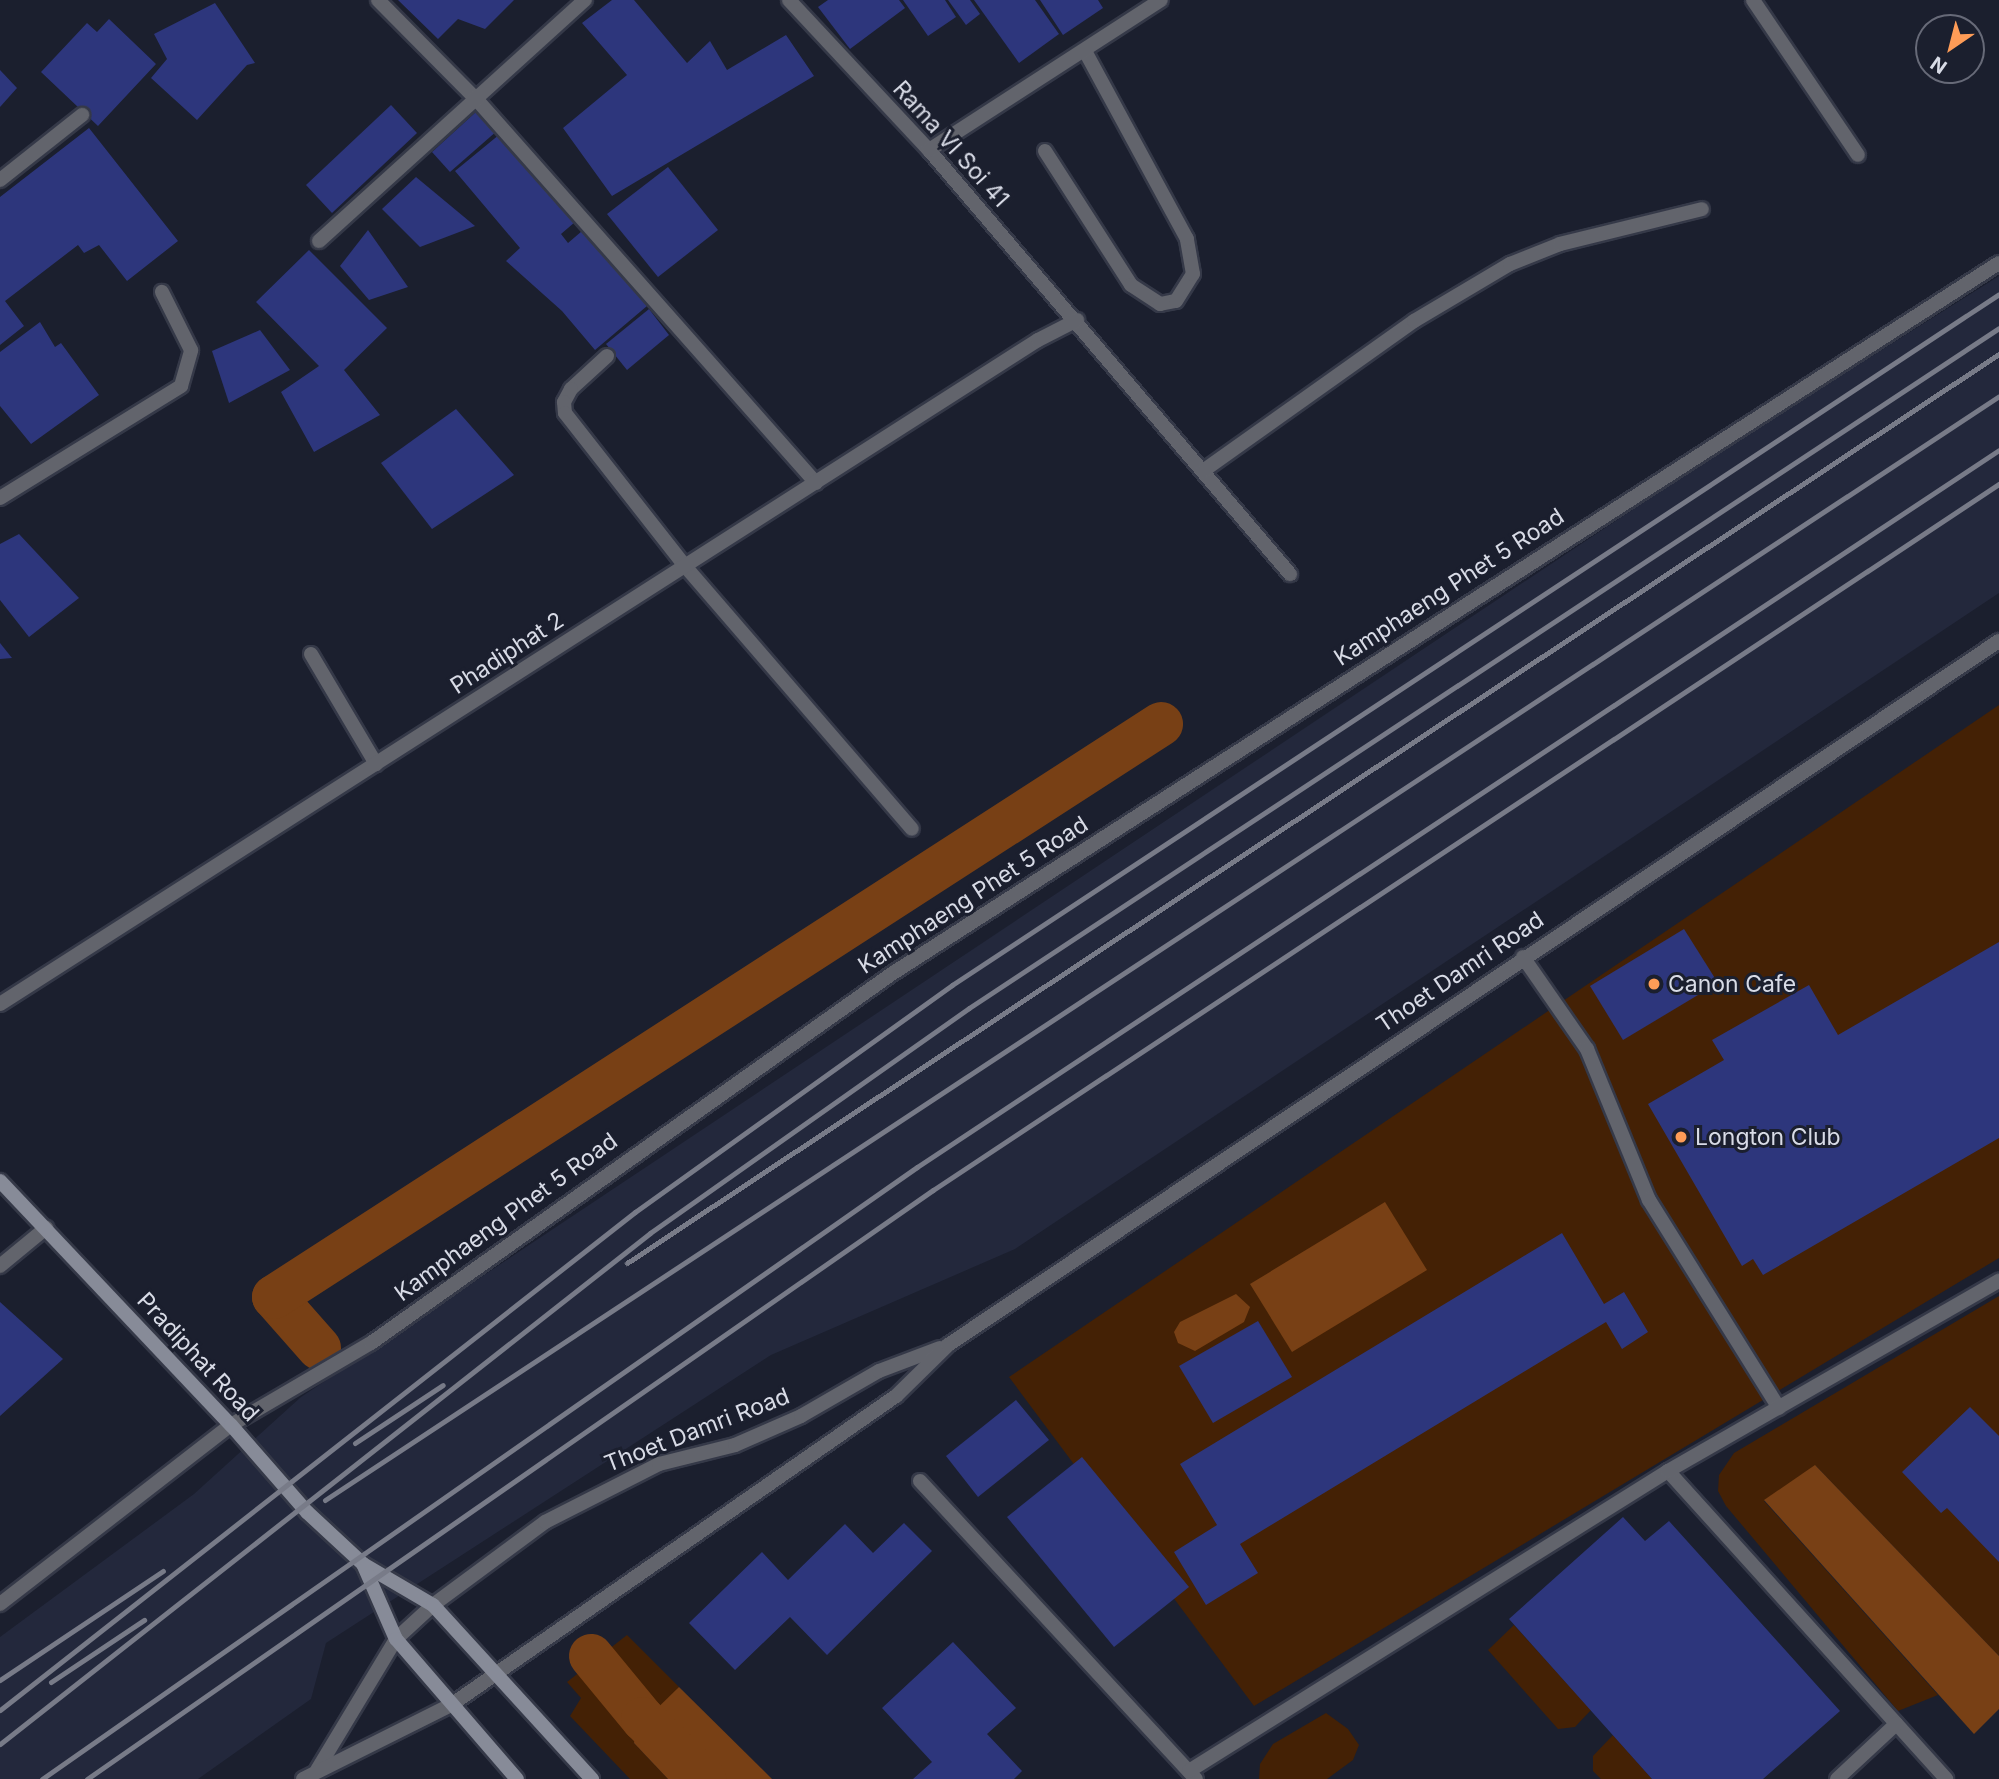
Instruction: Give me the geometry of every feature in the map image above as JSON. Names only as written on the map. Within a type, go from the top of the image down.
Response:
[{"type":"main road","name":"Pradiphat Road","points":[[0,1181],[231,1425],[307,1512],[363,1564],[433,1605],[493,1674],[592,1779]]},
{"type":"main road","name":"Pradiphat Road","points":[[363,1564],[396,1640],[517,1779]]},
{"type":"street","points":[[378,0],[478,100],[816,483]]},
{"type":"street","points":[[319,241],[478,100],[585,0]]},
{"type":"street","points":[[929,150],[1161,0]]},
{"type":"street","points":[[1753,0],[1858,155]]},
{"type":"street","name":"Rama VI Soi 41","points":[[796,2],[1077,320],[1290,574]]},
{"type":"street","points":[[1045,151],[1131,285],[1160,304],[1176,300],[1193,274],[1187,239],[1085,51]]},
{"type":"street","points":[[0,180],[82,115]]},
{"type":"street","points":[[1203,471],[1415,321],[1510,264],[1560,244],[1702,209]]},
{"type":"street","name":"Kamphaeng Phet 5 Road","points":[[0,1604],[231,1425],[302,1386],[371,1343],[893,973],[1999,263]]},
{"type":"street","points":[[0,498],[181,386],[191,350],[162,292]]},
{"type":"street","name":"Phadiphat 2","points":[[0,1004],[1038,340],[1077,320]]},
{"type":"street","points":[[607,356],[571,389],[564,402],[565,414],[685,566],[912,829]]},
{"type":"street","name":"Thoet Damri Road","points":[[303,1779],[451,1705],[896,1396],[948,1345],[1522,957],[1999,641]]},
{"type":"street","points":[[311,654],[376,764]]},
{"type":"street","points":[[1522,957],[1587,1049],[1649,1200],[1779,1408]]},
{"type":"street","points":[[0,1266],[46,1228]]},
{"type":"street","points":[[920,1481],[1193,1775],[1668,1471],[1999,1281]]},
{"type":"street","name":"Thoet Damri Road","points":[[317,1770],[396,1640],[433,1605],[545,1522],[595,1493],[659,1464],[746,1440],[801,1416],[879,1371],[948,1345]]},
{"type":"street","points":[[1668,1471],[1946,1779]]},
{"type":"street","points":[[1837,1779],[1896,1724]]},
{"type":"shaded area","points":[[1999,276],[1999,593],[1015,1249],[771,1355],[326,1643],[311,1699],[198,1779],[0,1779],[0,1637],[194,1494],[301,1397],[1713,456]]},
{"type":"shaded area","name":"Longton Club","points":[[1999,705],[1999,1258],[1254,1706],[1009,1377]]},
{"type":"shaded area","points":[[1385,1202],[1427,1270],[1292,1352],[1250,1284]]},
{"type":"shaded area","points":[[1236,1294],[1250,1307],[1244,1322],[1195,1351],[1178,1343],[1174,1332],[1180,1322]]},
{"type":"shaded area","points":[[1999,1296],[1999,1656],[1816,1466],[1764,1501],[1938,1695],[1898,1711],[1726,1506],[1718,1491],[1719,1475],[1734,1453]]},
{"type":"shaded area","points":[[1815,1465],[1999,1656],[1999,1709],[1974,1734],[1764,1500]]},
{"type":"shaded area","points":[[1514,1625],[1591,1710],[1575,1727],[1558,1729],[1488,1650]]},
{"type":"shaded area","points":[[627,1635],[679,1687],[634,1743],[668,1779],[630,1779],[570,1716],[581,1698],[567,1682]]},
{"type":"shaded area","points":[[679,1687],[772,1779],[668,1779],[634,1743],[637,1728]]},
{"type":"shaded area","points":[[1326,1713],[1348,1729],[1359,1745],[1353,1760],[1327,1779],[1259,1779],[1260,1764],[1273,1744]]},
{"type":"shaded area","points":[[1613,1735],[1652,1779],[1601,1779],[1593,1771],[1593,1756]]},
{"type":"building","points":[[398,0],[514,0],[485,29],[458,19],[438,39]]},
{"type":"building","points":[[612,0],[634,0],[687,63],[710,41],[727,70],[786,35],[814,76],[612,196],[563,128],[627,75],[582,23]]},
{"type":"building","points":[[828,0],[899,0],[905,8],[850,49],[818,7]]},
{"type":"building","points":[[903,0],[945,0],[956,17],[928,36]]},
{"type":"building","points":[[948,0],[970,0],[980,14],[966,25]]},
{"type":"building","points":[[974,0],[1035,0],[1059,34],[1019,63]]},
{"type":"building","points":[[1040,0],[1098,0],[1103,8],[1063,35]]},
{"type":"building","points":[[215,3],[255,63],[247,65],[197,120],[151,78],[167,59],[154,34]]},
{"type":"building","points":[[109,19],[156,64],[98,126],[41,72],[87,23],[97,32]]},
{"type":"building","points":[[0,70],[17,88],[0,107]]},
{"type":"building","points":[[391,105],[417,133],[332,213],[306,185]]},
{"type":"building","points":[[478,110],[498,130],[450,172],[432,152]]},
{"type":"building","points":[[89,128],[178,241],[127,281],[99,245],[84,253],[78,245],[5,301],[24,326],[0,345],[0,197]]},
{"type":"building","points":[[500,134],[575,222],[561,234],[568,243],[582,231],[647,306],[595,350],[562,311],[506,261],[520,248],[455,171]]},
{"type":"building","points":[[668,167],[718,230],[658,277],[607,214]]},
{"type":"building","points":[[416,177],[475,226],[420,247],[382,209]]},
{"type":"building","points":[[368,230],[408,287],[369,300],[340,266]]},
{"type":"building","points":[[309,250],[387,328],[344,370],[380,415],[314,452],[281,392],[319,366],[256,302]]},
{"type":"building","points":[[649,309],[669,335],[627,370],[606,344]]},
{"type":"building","points":[[40,322],[55,347],[61,343],[99,395],[31,444],[0,406],[0,352]]},
{"type":"building","points":[[260,330],[290,370],[229,403],[212,351]]},
{"type":"building","points":[[456,409],[514,475],[432,529],[381,463]]},
{"type":"building","points":[[19,534],[79,598],[29,637],[0,600],[0,544]]},
{"type":"building","points":[[0,643],[12,658],[0,659]]},
{"type":"building","name":"Canon Cafe","points":[[1684,929],[1718,983],[1623,1040],[1590,986]]},
{"type":"building","points":[[1999,942],[1999,1138],[1763,1275],[1753,1259],[1742,1266],[1648,1104],[1724,1060],[1712,1040],[1809,985],[1838,1035]]},
{"type":"building","points":[[1562,1233],[1604,1304],[1624,1292],[1648,1332],[1622,1349],[1606,1322],[1240,1544],[1258,1573],[1206,1605],[1174,1552],[1217,1525],[1180,1464]]},
{"type":"building","points":[[0,1302],[63,1359],[0,1416]]},
{"type":"building","points":[[1258,1321],[1292,1377],[1213,1423],[1179,1366]]},
{"type":"building","points":[[1016,1400],[1049,1440],[978,1497],[946,1456]]},
{"type":"building","points":[[1970,1407],[1999,1436],[1999,1562],[1947,1508],[1941,1513],[1902,1472]]},
{"type":"building","points":[[1082,1457],[1189,1587],[1114,1647],[1007,1517]]},
{"type":"building","points":[[1623,1517],[1645,1541],[1669,1521],[1840,1711],[1763,1779],[1652,1779],[1509,1619]]},
{"type":"building","points":[[904,1523],[932,1551],[827,1655],[790,1617],[735,1670],[689,1623],[762,1552],[788,1580],[845,1524],[873,1553]]},
{"type":"building","points":[[953,1642],[1016,1708],[987,1734],[1022,1771],[1014,1779],[913,1779],[932,1762],[882,1708]]},
{"type":"waterway","points":[[319,1348],[274,1297],[1161,724]]},
{"type":"waterway","points":[[591,1656],[643,1719],[704,1779]]},
{"type":"railway","points":[[0,1710],[635,1212],[952,985],[1999,294]]},
{"type":"railway","points":[[0,1744],[650,1233],[969,1008],[1999,328]]},
{"type":"railway","points":[[627,1263],[1999,354]]},
{"type":"railway","points":[[325,1500],[1999,396]]},
{"type":"railway","points":[[42,1779],[917,1167],[1999,450]]},
{"type":"railway","points":[[87,1779],[933,1190],[1999,484]]},
{"type":"railway","points":[[355,1443],[443,1385]]},
{"type":"railway","points":[[0,1680],[163,1571]]},
{"type":"railway","points":[[51,1682],[144,1620]]},
{"type":"place","name":"Canon Cafe","points":[[1654,984]]},
{"type":"place","name":"Longton Club","points":[[1681,1137]]}]
